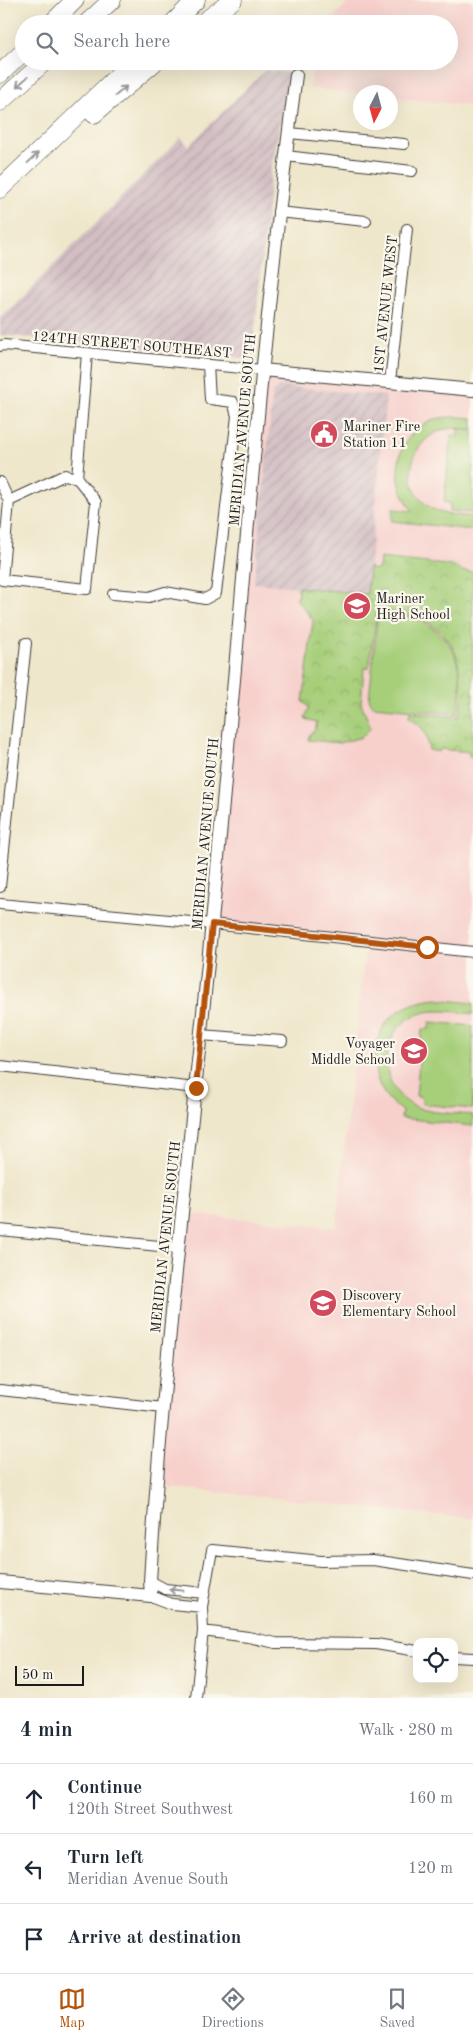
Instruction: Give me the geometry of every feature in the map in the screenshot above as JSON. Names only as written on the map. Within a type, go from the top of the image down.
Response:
[{"type":"highway","points":[[60,15],[75,0]]},
{"type":"highway","points":[[96,15],[112,0]]},
{"type":"highway","points":[[181,15],[196,0]]},
{"type":"highway","points":[[213,15],[233,0]]},
{"type":"highway","points":[[0,74],[15,60]]},
{"type":"highway","points":[[0,102],[35,70]]},
{"type":"highway","points":[[0,189],[124,70]]},
{"type":"highway","points":[[66,127],[98,112],[146,70]]},
{"type":"street","name":"MERIDIAN AVENUE SOUTH","points":[[151,1596],[150,1581],[156,1487],[212,924],[262,370],[278,212],[296,74]]},
{"type":"street","points":[[289,133],[404,144]]},
{"type":"street","points":[[286,156],[412,171]]},
{"type":"street","points":[[278,212],[366,221]]},
{"type":"street","name":"1ST AVENUE WEST","points":[[390,382],[407,229]]},
{"type":"street","name":"124TH STREET SOUTHEAST","points":[[0,346],[262,370]]},
{"type":"street","points":[[77,478],[87,353]]},
{"type":"street","points":[[113,594],[149,597],[165,592],[205,599],[216,593],[237,416],[233,402],[210,399],[208,365]]},
{"type":"street","points":[[262,370],[473,390]]},
{"type":"street","points":[[0,482],[9,501],[2,580],[87,589],[96,502],[77,478],[65,475],[9,501]]},
{"type":"street","points":[[227,499],[250,502]]},
{"type":"street","points":[[0,887],[26,643]]},
{"type":"street","points":[[0,904],[212,924],[473,952]]},
{"type":"street","points":[[200,1035],[282,1041]]},
{"type":"street","points":[[0,1066],[196,1088]]},
{"type":"street","points":[[0,1230],[180,1248]]},
{"type":"street","points":[[0,1390],[164,1408]]},
{"type":"street","points":[[196,1698],[203,1631],[202,1607],[212,1550],[321,1561],[373,1560],[473,1575]]},
{"type":"street","points":[[150,1581],[165,1589],[204,1592]]},
{"type":"street","points":[[0,1582],[151,1596],[172,1604],[202,1607]]},
{"type":"street","points":[[203,1631],[276,1643],[376,1644],[413,1650]]},
{"type":"street","points":[[458,1657],[473,1658]]},
{"type":"shaded area","points":[[350,0],[473,0],[473,106],[398,98],[398,85],[353,85],[353,93],[309,88],[312,70],[458,70],[458,15],[336,15]]},
{"type":"shaded area","points":[[265,70],[290,73],[271,170],[252,359],[0,335],[0,319],[181,137],[188,146]]},
{"type":"shaded area","points":[[262,370],[473,390],[473,1519],[156,1487],[183,1213],[336,1228],[366,942],[212,924]]},
{"type":"shaded area","points":[[280,386],[386,396],[367,594],[254,583],[273,392]]},
{"type":"green space","points":[[473,418],[473,430],[447,429],[439,431],[428,438],[414,458],[412,482],[416,493],[424,503],[435,510],[473,517],[473,530],[392,521],[393,509],[413,511],[405,499],[400,486],[398,472],[399,459],[411,435],[422,426],[436,419]]},
{"type":"green space","points":[[458,429],[473,431],[473,513],[450,511],[450,503],[444,502],[451,435],[458,436]]},
{"type":"green space","points":[[380,558],[455,566],[462,571],[473,572],[473,757],[469,756],[469,752],[440,749],[439,752],[429,750],[424,731],[409,718],[410,712],[458,717],[460,713],[461,688],[458,663],[453,648],[447,638],[430,624],[410,615],[388,611],[377,611],[369,668],[364,668],[361,703],[371,728],[362,737],[339,743],[308,740],[310,734],[315,730],[317,722],[305,719],[309,707],[303,702],[313,620],[297,600],[298,587],[367,594],[369,567],[374,570],[379,568]]},
{"type":"green space","points":[[378,611],[419,621],[435,629],[446,641],[455,655],[459,672],[460,691],[457,714],[373,706],[369,699]]},
{"type":"green space","points":[[436,999],[473,1003],[473,1014],[434,1011],[412,1017],[401,1026],[393,1037],[388,1049],[387,1063],[389,1076],[394,1088],[403,1099],[416,1107],[437,1112],[473,1115],[473,1126],[401,1118],[402,1111],[385,1095],[377,1078],[375,1068],[376,1046],[384,1026],[403,1008]]},
{"type":"green space","points":[[430,1022],[473,1026],[473,1109],[422,1104],[422,1097],[416,1096],[422,1029],[429,1029]]},
{"type":"place","name":"Mariner Fire Station 11","points":[[324,434]]},
{"type":"place","name":"Mariner High School","points":[[357,606]]},
{"type":"place","name":"Voyager Middle School","points":[[414,1051]]},
{"type":"place","name":"Discovery Elementary School","points":[[323,1303]]},
{"type":"route","points":[[196,1088],[212,924],[427,947]]}]
